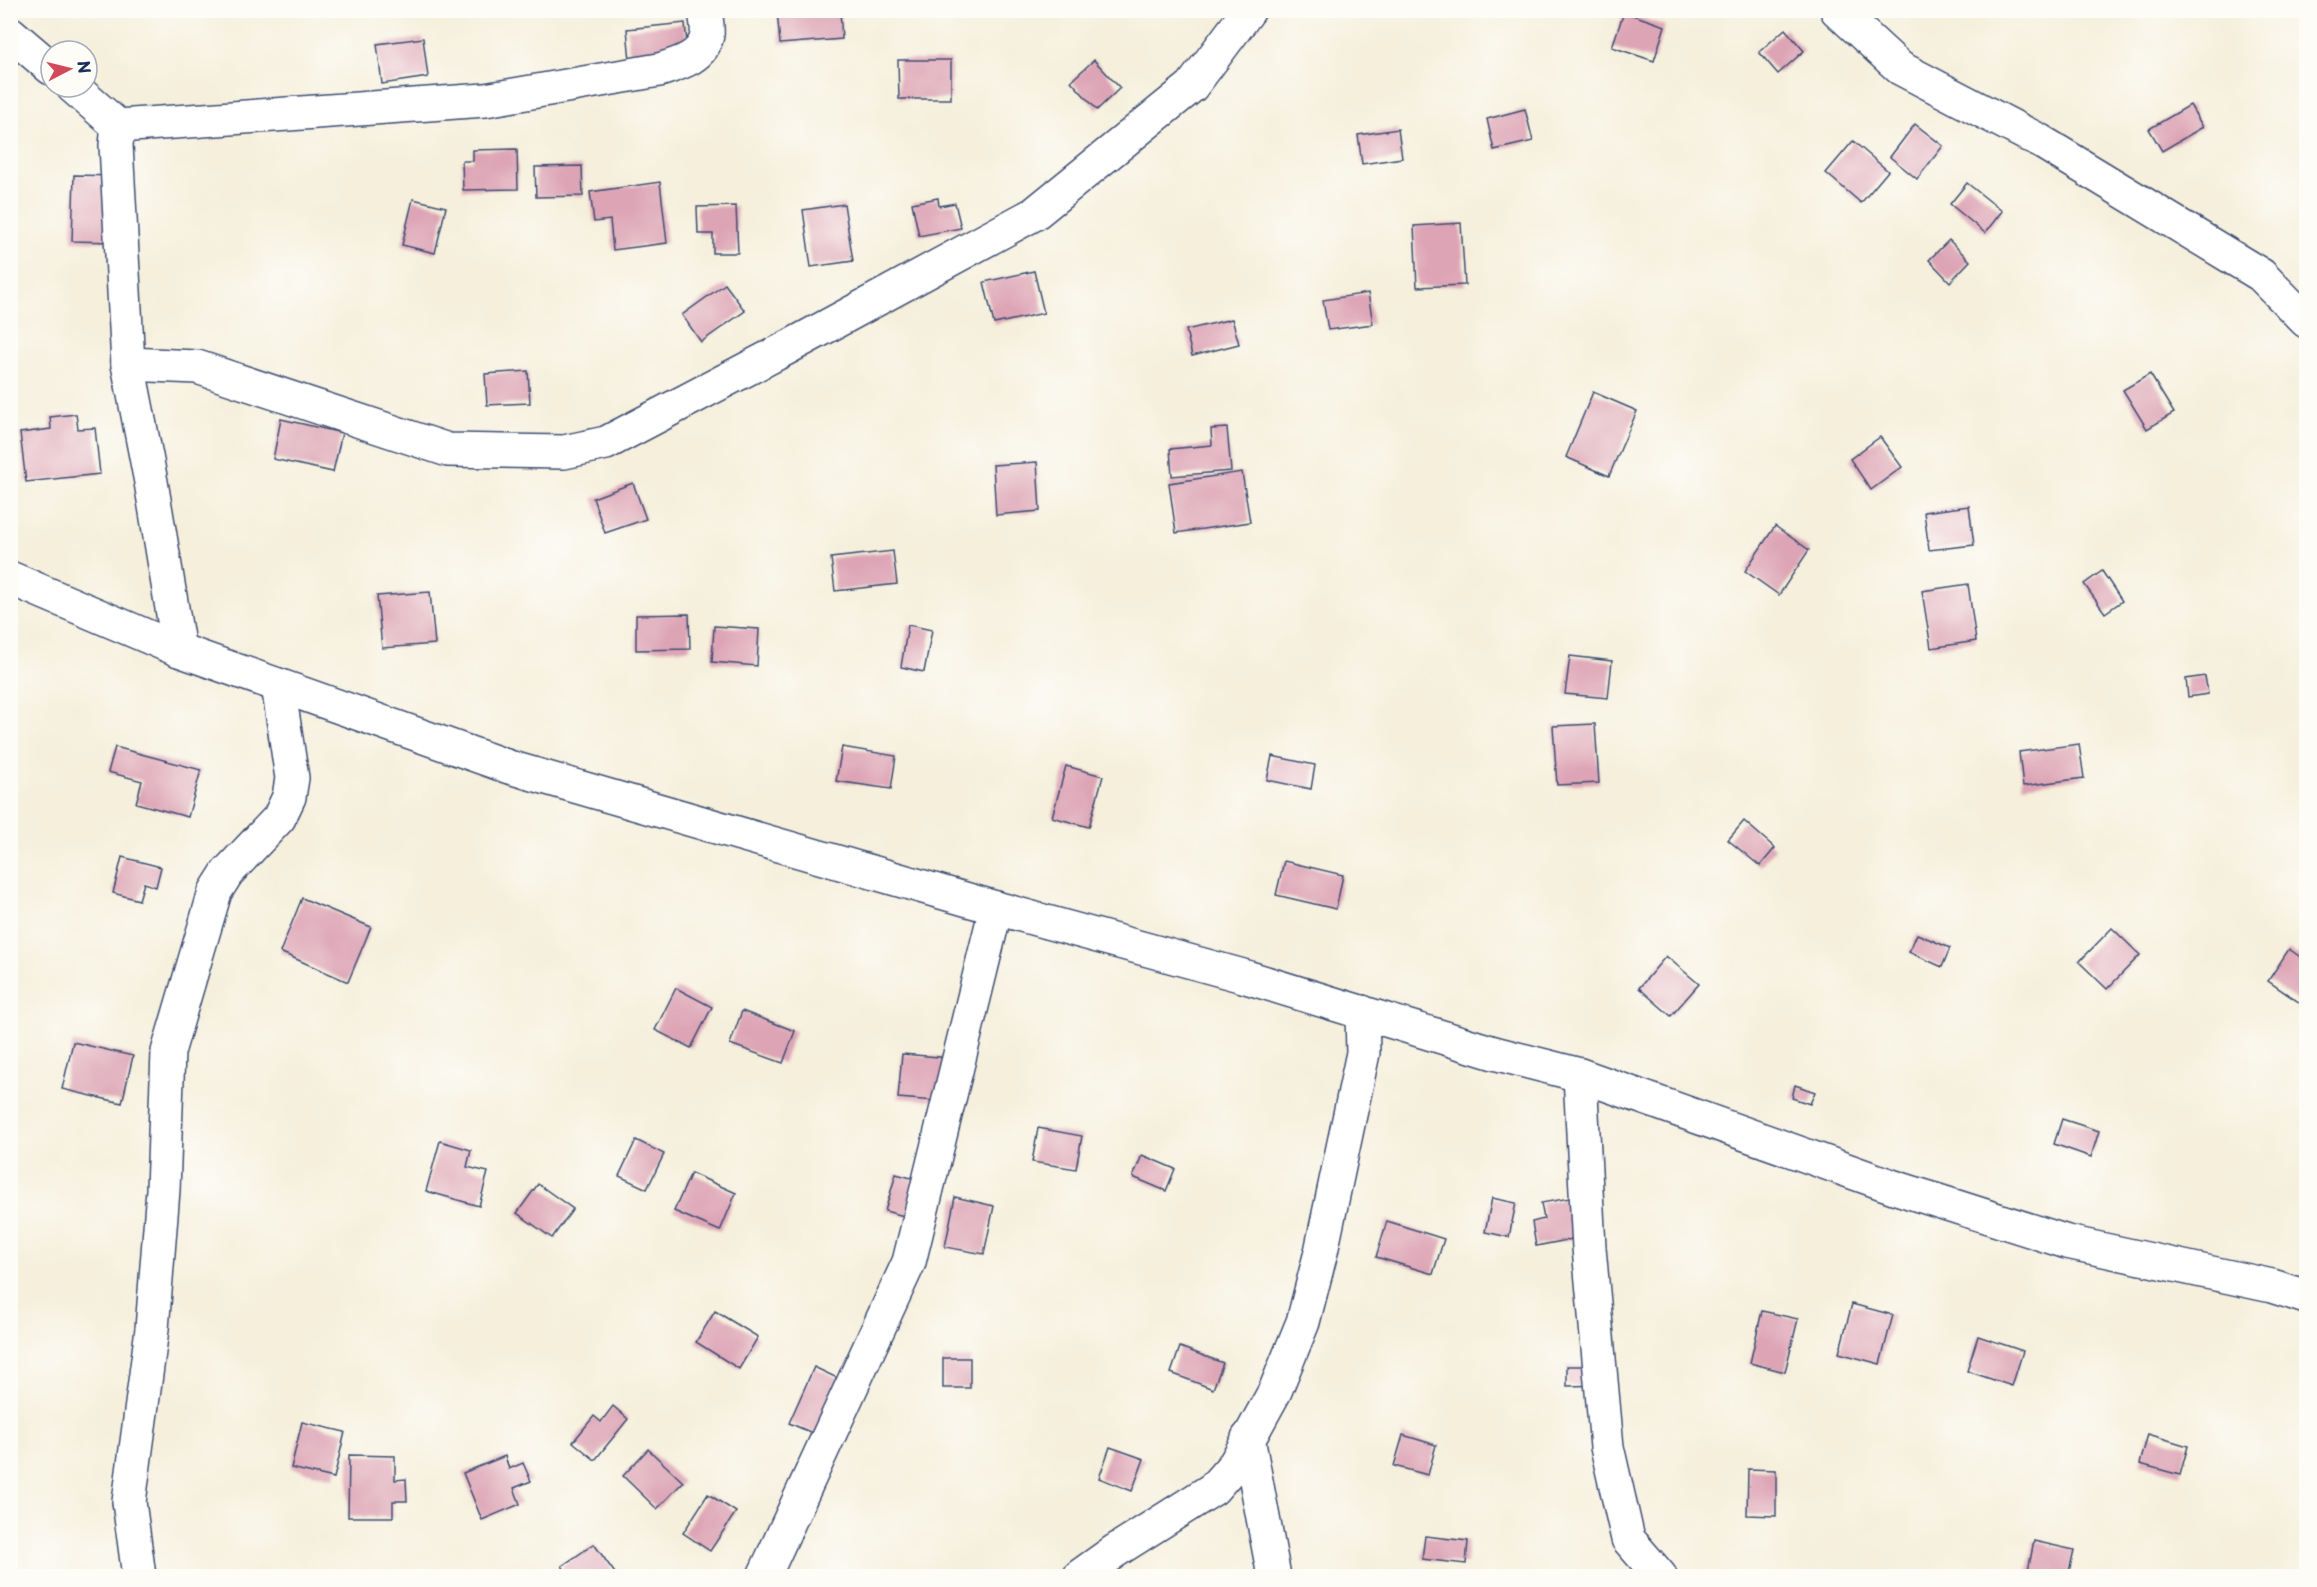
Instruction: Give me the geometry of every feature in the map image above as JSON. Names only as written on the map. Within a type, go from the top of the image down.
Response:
[{"type":"street","points":[[87,99],[118,126],[485,100],[659,70],[685,62],[701,49],[707,34],[705,10]]},
{"type":"street","points":[[128,364],[197,367],[448,450],[564,452],[606,443],[1034,214],[1192,86],[1249,10]]},
{"type":"street","points":[[1837,10],[1900,68],[2040,141],[2261,275],[2307,321]]},
{"type":"street","points":[[10,33],[39,58]]},
{"type":"street","points":[[118,126],[116,145],[128,364],[151,482],[179,650]]},
{"type":"street","points":[[10,578],[179,650],[509,767],[996,908],[1243,976],[1494,1053],[1580,1075],[1894,1187],[2056,1238],[2272,1286],[2307,1297]]},
{"type":"street","points":[[139,1576],[129,1502],[152,1329],[163,1190],[168,1052],[216,892],[226,873],[279,818],[289,797],[292,778],[278,686]]},
{"type":"street","points":[[764,1576],[909,1262],[996,908]]},
{"type":"street","points":[[1080,1576],[1115,1551],[1213,1490],[1235,1464],[1275,1391],[1303,1322],[1321,1252],[1363,1053],[1362,1012]]},
{"type":"street","points":[[1580,1075],[1589,1248],[1607,1448],[1628,1539],[1660,1576]]},
{"type":"street","points":[[1248,1438],[1274,1576]]},
{"type":"building","points":[[840,10],[842,39],[780,44],[777,11]]},
{"type":"building","points":[[1624,12],[1665,26],[1654,61],[1612,47]]},
{"type":"building","points":[[685,23],[689,64],[631,71],[627,29]]},
{"type":"building","points":[[1785,29],[1804,51],[1778,74],[1759,52]]},
{"type":"building","points":[[423,38],[428,77],[382,84],[377,44]]},
{"type":"building","points":[[898,60],[951,60],[951,99],[899,99]]},
{"type":"building","points":[[1094,60],[1120,88],[1097,110],[1071,81]]},
{"type":"building","points":[[2190,105],[2203,127],[2162,151],[2149,129]]},
{"type":"building","points":[[1525,109],[1533,141],[1494,150],[1487,119]]},
{"type":"building","points":[[1915,124],[1943,146],[1917,179],[1890,157]]},
{"type":"building","points":[[1398,129],[1402,158],[1362,164],[1358,135]]},
{"type":"building","points":[[1853,141],[1888,171],[1861,203],[1826,173]]},
{"type":"building","points":[[517,149],[518,189],[463,190],[462,161],[473,161],[473,150]]},
{"type":"building","points":[[582,166],[583,196],[536,197],[535,167]]},
{"type":"building","points":[[74,175],[115,176],[113,242],[72,241]]},
{"type":"building","points":[[660,182],[667,243],[613,250],[610,220],[594,222],[590,192]]},
{"type":"building","points":[[1967,183],[2002,211],[1985,233],[1950,204]]},
{"type":"building","points":[[938,198],[939,206],[955,203],[961,228],[919,236],[912,203]]},
{"type":"building","points":[[413,199],[446,207],[435,253],[402,245]]},
{"type":"building","points":[[844,204],[853,261],[811,267],[803,210]]},
{"type":"building","points":[[736,206],[738,253],[713,253],[713,234],[698,234],[697,207]]},
{"type":"building","points":[[1461,223],[1465,285],[1417,287],[1414,226]]},
{"type":"building","points":[[1949,240],[1970,261],[1950,282],[1929,260]]},
{"type":"building","points":[[1034,271],[1044,313],[994,324],[984,282]]},
{"type":"building","points":[[725,284],[745,311],[701,342],[682,315]]},
{"type":"building","points":[[1368,293],[1373,324],[1328,330],[1323,300]]},
{"type":"building","points":[[1232,319],[1239,344],[1192,356],[1186,330]]},
{"type":"building","points":[[528,371],[530,403],[487,405],[485,374]]},
{"type":"building","points":[[2150,374],[2174,413],[2147,429],[2123,390]]},
{"type":"building","points":[[1593,392],[1637,411],[1609,476],[1566,457]]},
{"type":"building","points":[[76,414],[78,429],[95,428],[100,474],[26,482],[20,433],[51,429],[50,417]]},
{"type":"building","points":[[281,419],[342,433],[333,472],[273,459]]},
{"type":"building","points":[[1227,428],[1231,471],[1172,476],[1170,449],[1212,445],[1211,429]]},
{"type":"building","points":[[1880,437],[1902,467],[1871,490],[1850,459]]},
{"type":"building","points":[[1037,462],[1040,511],[996,515],[993,465]]},
{"type":"building","points":[[1242,472],[1250,522],[1176,533],[1169,483]]},
{"type":"building","points":[[633,483],[646,519],[605,533],[593,498]]},
{"type":"building","points":[[1969,506],[1974,545],[1929,550],[1924,512]]},
{"type":"building","points":[[1775,526],[1809,550],[1779,595],[1745,571]]},
{"type":"building","points":[[893,551],[897,584],[835,591],[831,558]]},
{"type":"building","points":[[2102,571],[2122,601],[2105,613],[2084,584]]},
{"type":"building","points":[[1968,584],[1976,641],[1931,648],[1922,591]]},
{"type":"building","points":[[430,592],[435,644],[382,648],[377,596]]},
{"type":"building","points":[[689,614],[690,649],[636,650],[636,615]]},
{"type":"building","points":[[908,625],[932,630],[924,672],[901,667]]},
{"type":"building","points":[[714,626],[759,629],[757,666],[712,662]]},
{"type":"building","points":[[1570,656],[1612,661],[1608,698],[1565,694]]},
{"type":"building","points":[[2205,676],[2208,694],[2188,697],[2186,679]]},
{"type":"building","points":[[1595,724],[1599,783],[1557,785],[1553,726]]},
{"type":"building","points":[[2079,744],[2084,778],[2023,786],[2019,752]]},
{"type":"building","points":[[115,747],[201,770],[188,817],[136,803],[142,781],[108,772]]},
{"type":"building","points":[[842,747],[896,756],[891,789],[836,781]]},
{"type":"building","points":[[1272,756],[1315,765],[1311,789],[1267,780]]},
{"type":"building","points":[[1066,766],[1103,776],[1089,827],[1052,817]]},
{"type":"building","points":[[1744,821],[1775,848],[1760,866],[1728,840]]},
{"type":"building","points":[[122,857],[161,867],[156,887],[144,883],[139,900],[113,893]]},
{"type":"building","points":[[1284,861],[1343,875],[1336,909],[1276,895]]},
{"type":"building","points":[[302,898],[371,927],[348,982],[280,952]]},
{"type":"building","points":[[2112,928],[2140,955],[2107,989],[2079,962]]},
{"type":"building","points":[[1917,934],[1950,948],[1942,967],[1909,952]]},
{"type":"building","points":[[2289,949],[2306,961],[2306,1007],[2268,981]]},
{"type":"building","points":[[1666,956],[1699,984],[1671,1016],[1639,988]]},
{"type":"building","points":[[676,988],[712,1007],[691,1048],[655,1030]]},
{"type":"building","points":[[742,1011],[795,1031],[783,1063],[730,1044]]},
{"type":"building","points":[[73,1042],[133,1056],[122,1103],[62,1089]]},
{"type":"building","points":[[902,1054],[951,1058],[948,1102],[898,1098]]},
{"type":"building","points":[[1795,1085],[1815,1092],[1810,1104],[1792,1098]]},
{"type":"building","points":[[2062,1119],[2099,1131],[2091,1157],[2054,1144]]},
{"type":"building","points":[[1038,1128],[1082,1136],[1076,1169],[1032,1162]]},
{"type":"building","points":[[636,1140],[664,1154],[647,1189],[619,1176]]},
{"type":"building","points":[[440,1141],[471,1150],[467,1167],[488,1172],[479,1206],[426,1191]]},
{"type":"building","points":[[1142,1155],[1175,1169],[1166,1191],[1133,1177]]},
{"type":"building","points":[[691,1173],[736,1193],[720,1231],[674,1211]]},
{"type":"building","points":[[896,1174],[919,1180],[908,1217],[885,1211]]},
{"type":"building","points":[[538,1184],[573,1209],[552,1238],[517,1213]]},
{"type":"building","points":[[955,1197],[994,1206],[984,1254],[945,1247]]},
{"type":"building","points":[[1575,1197],[1583,1237],[1536,1246],[1532,1222],[1544,1219],[1541,1203]]},
{"type":"building","points":[[1492,1198],[1516,1203],[1509,1237],[1485,1232]]},
{"type":"building","points":[[1387,1221],[1444,1239],[1433,1274],[1376,1257]]},
{"type":"building","points":[[10,1304],[14,1305],[12,1322],[10,1321]]},
{"type":"building","points":[[1852,1304],[1893,1315],[1880,1364],[1839,1353]]},
{"type":"building","points":[[715,1311],[758,1337],[739,1369],[696,1342]]},
{"type":"building","points":[[1762,1311],[1798,1319],[1785,1372],[1750,1363]]},
{"type":"building","points":[[1978,1336],[2023,1351],[2012,1386],[1967,1371]]},
{"type":"building","points":[[1180,1347],[1223,1363],[1213,1389],[1171,1373]]},
{"type":"building","points":[[943,1358],[970,1358],[970,1388],[943,1388]]},
{"type":"building","points":[[1567,1366],[1606,1366],[1607,1385],[1567,1386]]},
{"type":"building","points":[[814,1367],[848,1383],[824,1438],[789,1423]]},
{"type":"building","points":[[613,1406],[628,1419],[595,1460],[573,1442],[594,1416],[601,1422]]},
{"type":"building","points":[[302,1422],[345,1432],[334,1478],[291,1468]]},
{"type":"building","points":[[2148,1434],[2188,1446],[2180,1475],[2140,1464]]},
{"type":"building","points":[[1403,1435],[1436,1445],[1428,1475],[1394,1466]]},
{"type":"building","points":[[1110,1447],[1144,1459],[1132,1491],[1099,1478]]},
{"type":"building","points":[[648,1449],[683,1482],[657,1509],[623,1476]]},
{"type":"building","points":[[349,1455],[395,1456],[395,1480],[406,1479],[407,1501],[393,1501],[393,1517],[348,1517]]},
{"type":"building","points":[[505,1456],[509,1469],[523,1463],[531,1481],[514,1488],[520,1504],[482,1520],[463,1473]]},
{"type":"building","points":[[1748,1469],[1776,1470],[1776,1516],[1747,1515]]},
{"type":"building","points":[[708,1494],[736,1512],[710,1551],[683,1533]]},
{"type":"building","points":[[1425,1536],[1468,1541],[1466,1564],[1422,1559]]},
{"type":"building","points":[[2034,1541],[2074,1550],[2068,1576],[2027,1576]]},
{"type":"building","points":[[594,1544],[617,1576],[569,1576],[562,1566]]}]
